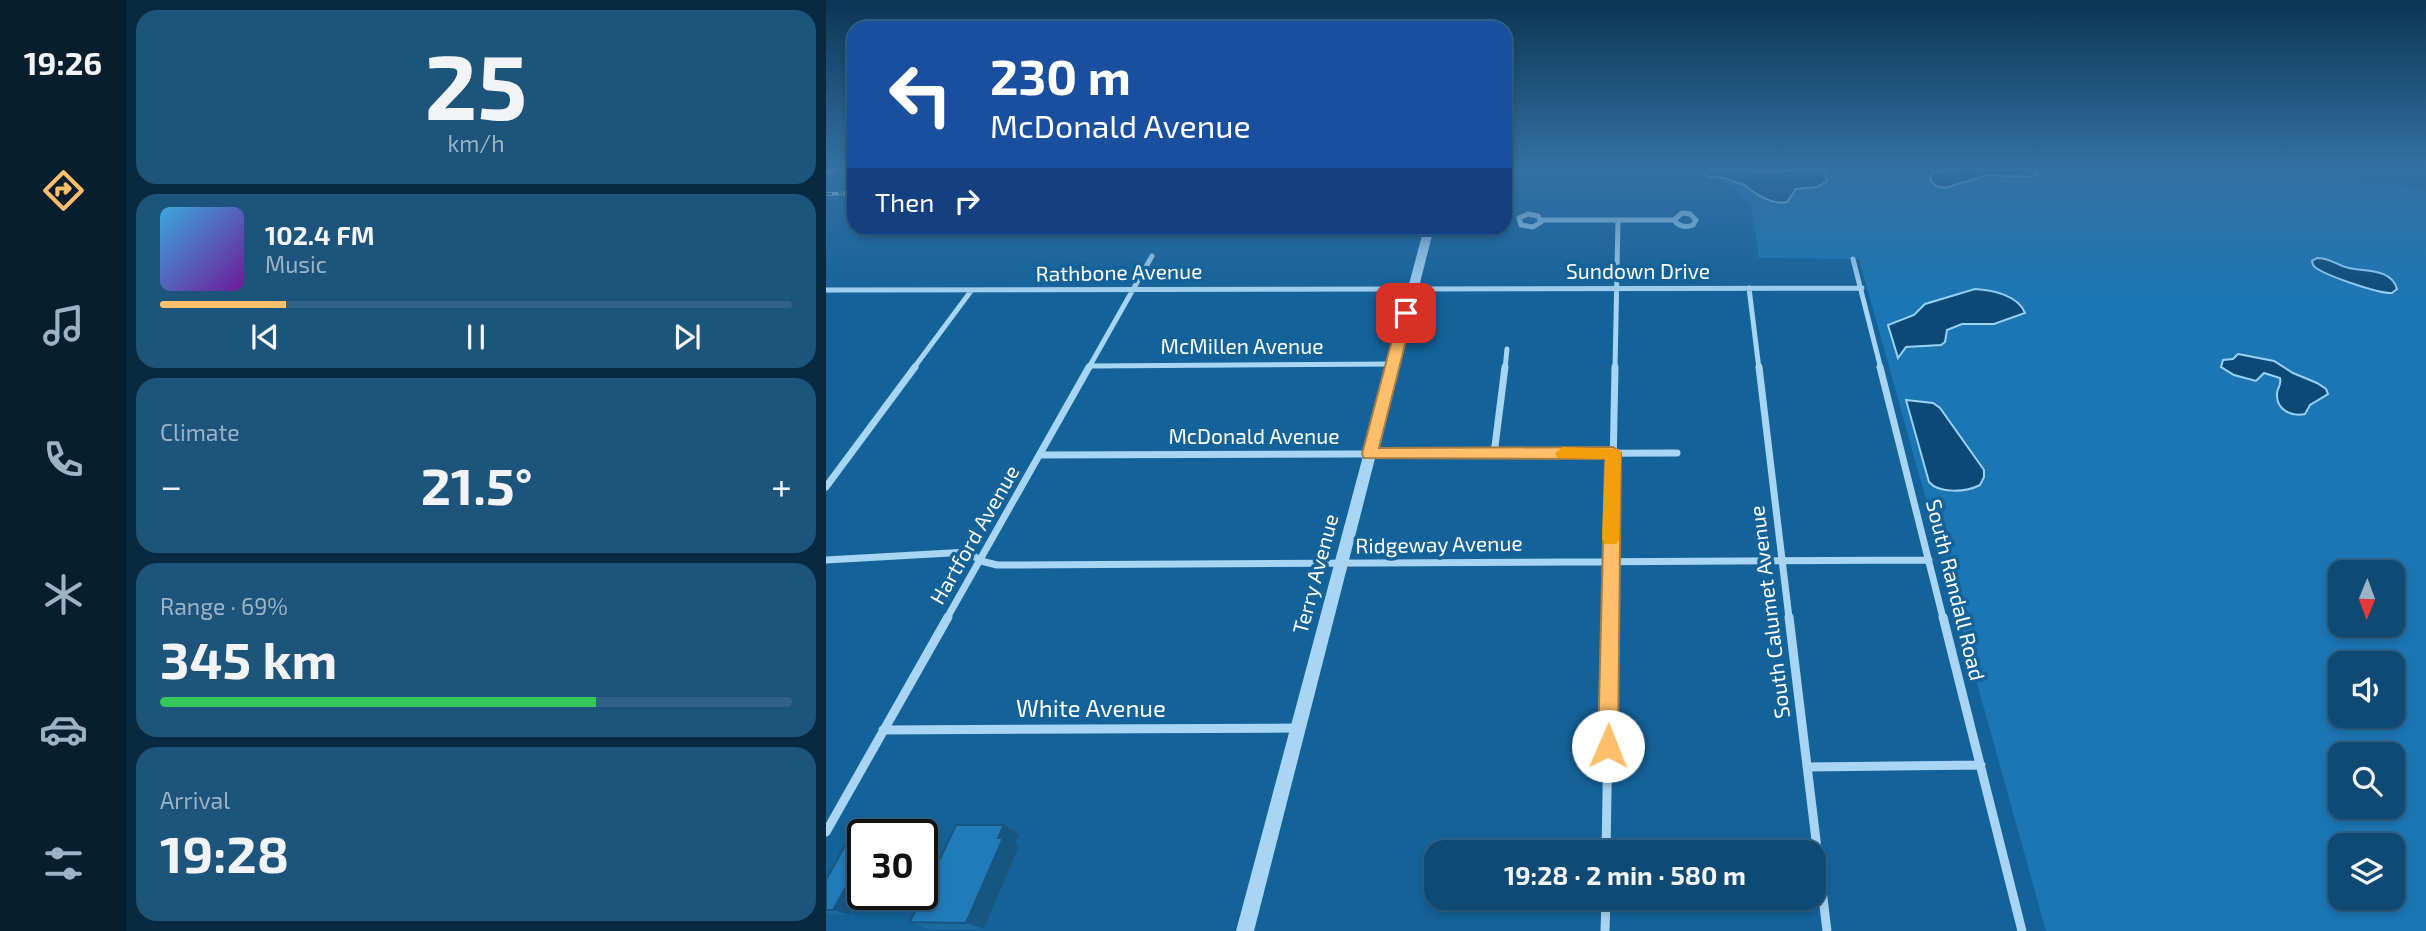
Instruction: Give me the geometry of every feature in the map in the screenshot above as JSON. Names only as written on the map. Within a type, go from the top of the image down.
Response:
[{"type":"street","points":[[1541,220],[1674,220]]},
{"type":"street","points":[[1606,840],[1618,220]]},
{"type":"street","name":"Terry Avenue","points":[[1245,931],[1427,235]]},
{"type":"street","name":"Hartford Avenue","points":[[826,832],[1152,256]]},
{"type":"street","name":"South Randall Road","points":[[1853,259],[2022,931]]},
{"type":"street","name":"Sundown Drive","points":[[1413,287],[1862,288]]},
{"type":"street","name":"Rathbone Avenue","points":[[826,290],[971,292],[1134,288],[1413,287]]},
{"type":"street","name":"South Calumet Avenue","points":[[1749,288],[1827,931]]},
{"type":"street","points":[[826,486],[971,292]]},
{"type":"street","points":[[1494,453],[1507,349]]},
{"type":"street","name":"McMillen Avenue","points":[[1090,366],[1393,364]]},
{"type":"street","name":"McDonald Avenue","points":[[1040,456],[1677,453]]},
{"type":"street","name":"Ridgeway Avenue","points":[[826,560],[968,552],[981,561],[997,565],[1929,560]]},
{"type":"street","name":"White Avenue","points":[[883,730],[1298,728]]},
{"type":"street","points":[[1807,767],[1981,765]]},
{"type":"street","points":[[1605,931],[1606,910]]},
{"type":"shaded area","points":[[1752,212],[2426,212],[2426,931],[2046,931],[1859,259],[1759,258]]},
{"type":"shaded area","points":[[2317,258],[2349,268],[2384,274],[2394,282],[2397,289],[2392,293],[2385,292],[2337,278],[2313,265],[2312,261]]},
{"type":"shaded area","points":[[1975,289],[1996,292],[2011,298],[2025,313],[1994,324],[1962,324],[1947,330],[1945,342],[1941,345],[1906,347],[1898,358],[1888,325],[1914,315],[1925,304]]},
{"type":"shaded area","points":[[2238,354],[2274,361],[2317,383],[2326,389],[2328,394],[2310,405],[2305,414],[2290,413],[2282,408],[2277,400],[2280,378],[2264,373],[2256,381],[2234,375],[2221,367],[2223,360],[2233,359]]},
{"type":"shaded area","points":[[1906,400],[1933,403],[1940,408],[1984,470],[1980,485],[1953,491],[1939,489],[1929,482]]},
{"type":"building","points":[[956,825],[1004,825],[998,838],[1003,838],[966,923],[910,922],[916,910],[938,910],[938,863]]},
{"type":"building","points":[[847,842],[847,885],[833,910],[826,910],[826,880]]},
{"type":"slow traffic","points":[[1563,453],[1613,453],[1611,539]]},
{"type":"route","points":[[1406,313],[1370,454],[1613,453],[1608,746]]}]
